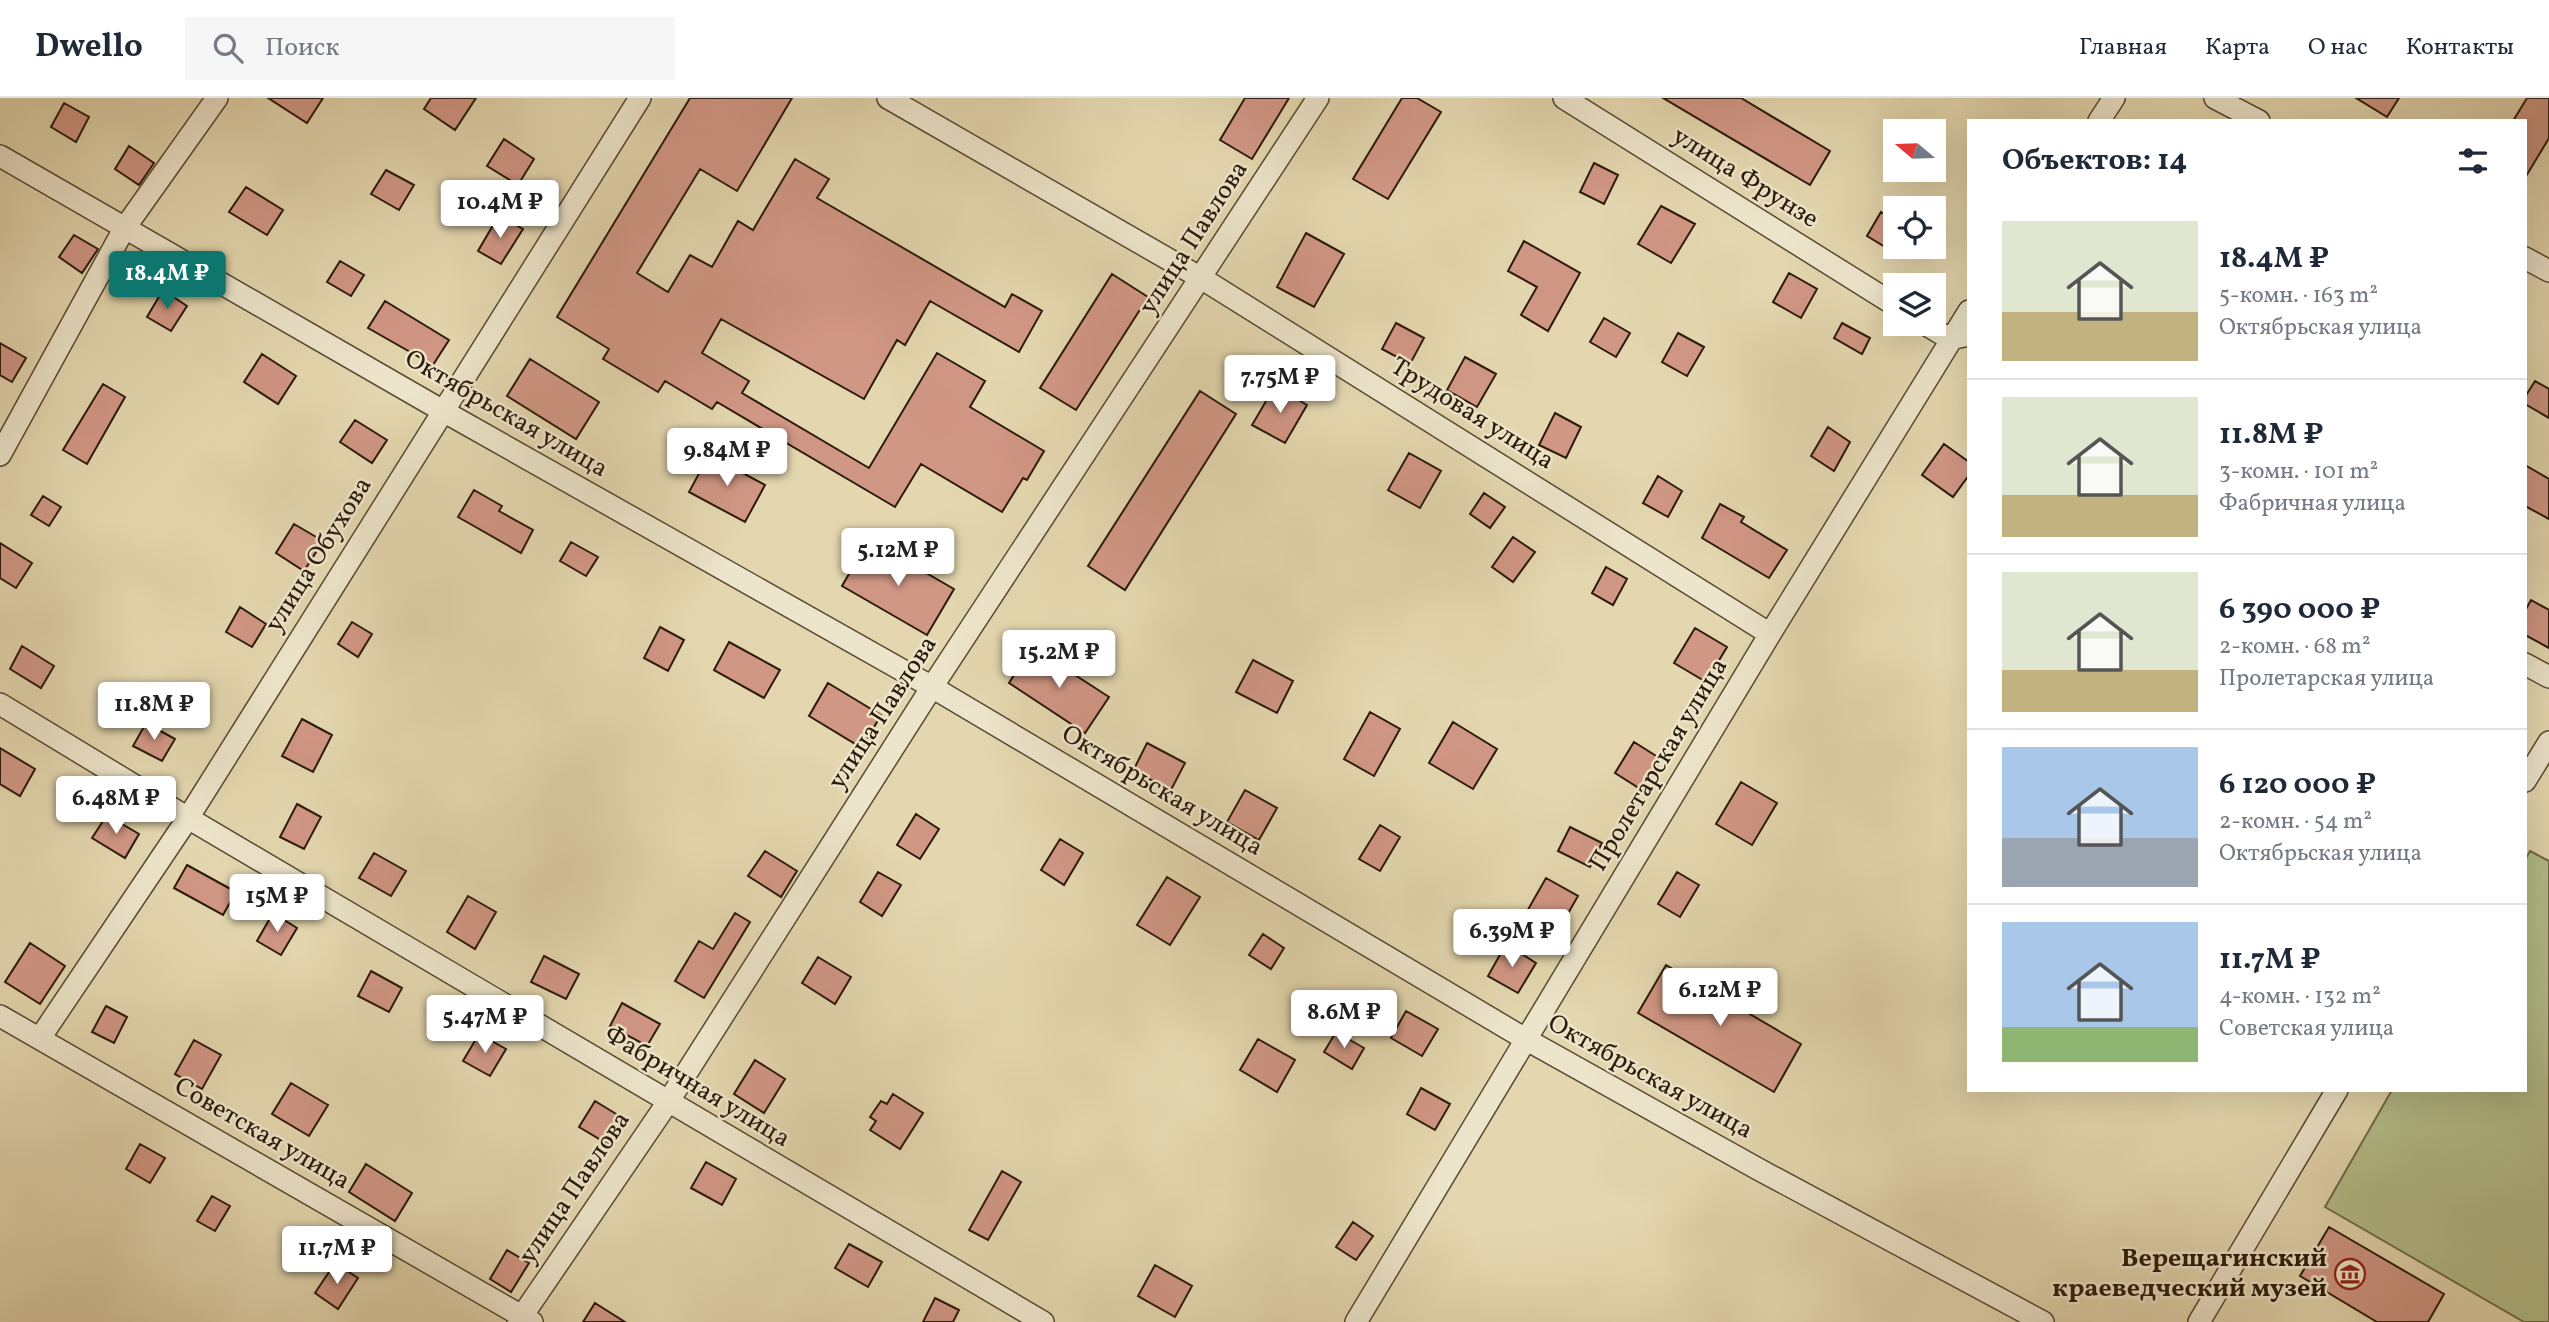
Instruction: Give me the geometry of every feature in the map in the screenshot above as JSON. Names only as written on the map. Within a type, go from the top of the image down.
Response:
[{"type":"street","points":[[0,455],[124,229],[217,98]]},
{"type":"street","name":"улица Обухова","points":[[40,1038],[188,818],[640,98]]},
{"type":"street","name":"Трудовая улица","points":[[888,98],[1201,278],[1770,634]]},
{"type":"street","name":"улица Павлова","points":[[524,1320],[668,1102],[932,687],[1318,98]]},
{"type":"street","name":"улица Фрунзе","points":[[1564,98],[1883,297]]},
{"type":"street","points":[[2100,119],[2114,98]]},
{"type":"street","points":[[2216,98],[2255,119]]},
{"type":"street","name":"Октябрьская улица","points":[[0,156],[443,411],[932,687],[1527,1040],[1758,1169],[2043,1322]]},
{"type":"street","points":[[2527,259],[2549,271]]},
{"type":"street","name":"Пролетарская улица","points":[[1356,1322],[1770,634],[1959,337],[1967,316]]},
{"type":"street","points":[[2527,665],[2549,677]]},
{"type":"street","name":"Фабричная улица","points":[[0,704],[188,818],[1043,1322]]},
{"type":"street","points":[[2527,778],[2549,742]]},
{"type":"street","name":"Советская улица","points":[[0,1016],[524,1320]]},
{"type":"street","points":[[2199,1322],[2336,1092]]},
{"type":"green space","points":[[2530,851],[2549,861],[2549,1322],[2524,1322],[2325,1207],[2391,1092],[2527,1092],[2527,856]]},
{"type":"building","points":[[268,98],[323,98],[307,123]]},
{"type":"building","points":[[431,98],[476,98],[455,130],[424,109]]},
{"type":"building","points":[[690,98],[792,98],[737,191],[700,169],[637,273],[668,292],[690,255],[712,267],[738,221],[753,230],[795,159],[829,179],[817,198],[1005,307],[1012,294],[1042,311],[1019,352],[930,301],[905,345],[897,340],[864,399],[721,319],[702,353],[749,381],[742,393],[869,468],[937,353],[985,381],[970,407],[1044,451],[1027,480],[1023,478],[1002,512],[921,464],[895,507],[717,402],[712,409],[665,381],[658,392],[603,359],[609,349],[557,317]]},
{"type":"building","points":[[1245,98],[1289,98],[1252,159],[1220,140]]},
{"type":"building","points":[[1402,98],[1417,98],[1441,112],[1388,199],[1353,179]]},
{"type":"building","points":[[1663,98],[1741,98],[1830,151],[1810,185]]},
{"type":"building","points":[[2356,98],[2399,98],[2387,117]]},
{"type":"building","points":[[2527,98],[2549,98],[2549,138],[2527,175],[2527,119],[2514,119]]},
{"type":"building","points":[[64,103],[89,117],[76,142],[51,127]]},
{"type":"building","points":[[504,139],[534,159],[518,185],[487,166]]},
{"type":"building","points":[[129,146],[154,163],[139,185],[115,169]]},
{"type":"building","points":[[1594,163],[1618,175],[1604,204],[1580,192]]},
{"type":"building","points":[[386,170],[414,185],[399,210],[371,194]]},
{"type":"building","points":[[246,187],[283,210],[267,235],[229,212]]},
{"type":"building","points":[[1661,206],[1695,224],[1671,263],[1638,244]]},
{"type":"building","points":[[1881,212],[1883,246],[1867,236]]},
{"type":"building","points":[[499,215],[523,229],[501,264],[478,251]]},
{"type":"building","points":[[1306,233],[1344,254],[1314,307],[1277,287]]},
{"type":"building","points":[[74,235],[98,249],[82,273],[59,257]]},
{"type":"building","points":[[1524,241],[1580,273],[1548,331],[1521,315],[1537,287],[1508,271]]},
{"type":"building","points":[[340,261],[364,275],[351,296],[327,282]]},
{"type":"building","points":[[1789,273],[1817,289],[1801,318],[1773,302]]},
{"type":"building","points":[[1112,274],[1148,297],[1076,410],[1040,388]]},
{"type":"building","points":[[163,290],[187,306],[171,331],[147,317]]},
{"type":"building","points":[[385,301],[449,340],[433,365],[368,328]]},
{"type":"building","points":[[1604,318],[1630,333],[1616,357],[1590,342]]},
{"type":"building","points":[[1396,323],[1424,338],[1410,364],[1382,349]]},
{"type":"building","points":[[1842,323],[1870,338],[1862,354],[1834,338]]},
{"type":"building","points":[[1678,333],[1704,347],[1687,376],[1662,362]]},
{"type":"building","points":[[0,343],[26,358],[12,382],[0,375]]},
{"type":"building","points":[[262,354],[296,376],[278,404],[244,382]]},
{"type":"building","points":[[1465,357],[1496,374],[1477,407],[1447,390]]},
{"type":"building","points":[[530,359],[599,402],[576,439],[507,396]]},
{"type":"building","points":[[2535,381],[2549,389],[2549,418],[2527,405],[2527,394]]},
{"type":"building","points":[[103,384],[125,397],[87,464],[63,450]]},
{"type":"building","points":[[1275,386],[1307,405],[1285,443],[1252,425]]},
{"type":"building","points":[[1200,391],[1236,414],[1125,590],[1088,566]]},
{"type":"building","points":[[1555,413],[1581,427],[1566,458],[1539,445]]},
{"type":"building","points":[[355,420],[387,440],[372,463],[340,442]]},
{"type":"building","points":[[1828,427],[1850,442],[1834,471],[1811,456]]},
{"type":"building","points":[[1944,444],[1967,461],[1967,478],[1953,497],[1922,475]]},
{"type":"building","points":[[1409,453],[1441,471],[1420,508],[1388,490]]},
{"type":"building","points":[[709,455],[765,485],[745,522],[689,492]]},
{"type":"building","points":[[2527,466],[2549,479],[2549,519],[2527,507]]},
{"type":"building","points":[[1658,476],[1682,491],[1668,517],[1643,503]]},
{"type":"building","points":[[474,490],[502,506],[499,511],[533,530],[521,553],[458,517]]},
{"type":"building","points":[[1484,493],[1505,507],[1490,528],[1470,514]]},
{"type":"building","points":[[43,496],[61,507],[49,526],[31,515]]},
{"type":"building","points":[[1720,504],[1744,517],[1741,522],[1787,550],[1769,578],[1702,538]]},
{"type":"building","points":[[294,524],[323,541],[304,571],[276,553]]},
{"type":"building","points":[[1513,537],[1535,552],[1513,582],[1492,567]]},
{"type":"building","points":[[869,540],[954,589],[927,635],[842,586]]},
{"type":"building","points":[[571,542],[598,557],[586,576],[560,561]]},
{"type":"building","points":[[0,543],[32,563],[16,588],[0,578]]},
{"type":"building","points":[[1606,567],[1627,579],[1613,605],[1592,593]]},
{"type":"building","points":[[2531,600],[2549,610],[2549,648],[2527,636],[2527,607]]},
{"type":"building","points":[[240,607],[266,624],[252,647],[226,632]]},
{"type":"building","points":[[352,622],[372,634],[358,657],[338,644]]},
{"type":"building","points":[[660,627],[684,640],[668,671],[644,658]]},
{"type":"building","points":[[1695,628],[1727,647],[1706,682],[1674,663]]},
{"type":"building","points":[[729,642],[780,670],[764,698],[714,670]]},
{"type":"building","points":[[22,646],[54,666],[41,688],[10,669]]},
{"type":"building","points":[[1032,647],[1109,697],[1085,733],[1009,683]]},
{"type":"building","points":[[1253,660],[1293,681],[1277,713],[1236,692]]},
{"type":"building","points":[[828,683],[881,715],[862,748],[809,716]]},
{"type":"building","points":[[1370,712],[1400,729],[1374,776],[1344,759]]},
{"type":"building","points":[[302,719],[332,735],[313,772],[282,756]]},
{"type":"building","points":[[1453,722],[1497,749],[1473,789],[1429,763]]},
{"type":"building","points":[[146,723],[175,739],[162,761],[133,746]]},
{"type":"building","points":[[1634,742],[1661,759],[1642,790],[1615,773]]},
{"type":"building","points":[[1147,743],[1185,763],[1171,790],[1133,771]]},
{"type":"building","points":[[0,748],[35,769],[20,796],[0,784]]},
{"type":"building","points":[[1741,782],[1777,803],[1752,845],[1716,824]]},
{"type":"building","points":[[1245,790],[1277,808],[1259,840],[1227,822]]},
{"type":"building","points":[[297,804],[321,817],[304,849],[280,837]]},
{"type":"building","points":[[916,814],[939,829],[920,859],[897,845]]},
{"type":"building","points":[[107,815],[139,834],[125,858],[92,838]]},
{"type":"building","points":[[1380,825],[1400,837],[1380,871],[1359,859]]},
{"type":"building","points":[[1570,827],[1602,843],[1590,867],[1558,851]]},
{"type":"building","points":[[1060,839],[1083,853],[1064,885],[1041,870]]},
{"type":"building","points":[[765,851],[797,871],[781,897],[748,876]]},
{"type":"building","points":[[374,853],[406,871],[391,896],[359,878]]},
{"type":"building","points":[[187,865],[236,892],[223,915],[174,888]]},
{"type":"building","points":[[878,872],[901,885],[882,916],[860,902]]},
{"type":"building","points":[[1677,872],[1699,885],[1680,917],[1658,904]]},
{"type":"building","points":[[1167,877],[1200,897],[1170,945],[1137,925]]},
{"type":"building","points":[[1546,878],[1578,896],[1558,931],[1526,913]]},
{"type":"building","points":[[468,896],[496,912],[475,949],[447,932]]},
{"type":"building","points":[[273,913],[297,928],[281,955],[257,941]]},
{"type":"building","points":[[735,913],[750,922],[704,998],[675,981],[699,941],[713,949]]},
{"type":"building","points":[[1263,934],[1284,948],[1271,969],[1249,955]]},
{"type":"building","points":[[30,943],[65,966],[40,1004],[5,982]]},
{"type":"building","points":[[1506,944],[1536,963],[1518,993],[1488,976]]},
{"type":"building","points":[[544,956],[579,974],[566,999],[531,982]]},
{"type":"building","points":[[818,957],[851,977],[835,1004],[802,983]]},
{"type":"building","points":[[1666,965],[1801,1044],[1774,1092],[1638,1013]]},
{"type":"building","points":[[371,971],[402,988],[389,1012],[358,996]]},
{"type":"building","points":[[622,1003],[660,1024],[647,1046],[610,1026]]},
{"type":"building","points":[[106,1006],[127,1017],[114,1043],[92,1032]]},
{"type":"building","points":[[1406,1011],[1438,1029],[1422,1056],[1391,1038]]},
{"type":"building","points":[[1336,1032],[1364,1048],[1352,1069],[1324,1052]]},
{"type":"building","points":[[479,1034],[506,1049],[490,1076],[463,1061]]},
{"type":"building","points":[[1258,1039],[1295,1060],[1277,1092],[1240,1070]]},
{"type":"building","points":[[194,1040],[221,1055],[202,1089],[175,1074]]},
{"type":"building","points":[[755,1060],[785,1079],[764,1113],[734,1094]]},
{"type":"building","points":[[291,1083],[328,1105],[309,1136],[272,1114]]},
{"type":"building","points":[[1421,1088],[1450,1104],[1435,1130],[1407,1114]]},
{"type":"building","points":[[893,1094],[923,1113],[900,1149],[870,1130],[876,1121],[870,1117],[881,1101],[887,1104]]},
{"type":"building","points":[[595,1101],[626,1120],[611,1146],[579,1127]]},
{"type":"building","points":[[140,1144],[165,1158],[150,1183],[126,1169]]},
{"type":"building","points":[[706,1162],[736,1179],[722,1205],[691,1188]]},
{"type":"building","points":[[366,1164],[412,1193],[395,1221],[349,1192]]},
{"type":"building","points":[[1002,1171],[1021,1182],[988,1240],[969,1230]]},
{"type":"building","points":[[212,1196],[230,1206],[215,1231],[197,1221]]},
{"type":"building","points":[[1353,1222],[1373,1236],[1356,1260],[1336,1247]]},
{"type":"building","points":[[2329,1227],[2444,1294],[2428,1322],[2377,1322],[2300,1276]]},
{"type":"building","points":[[849,1244],[882,1262],[868,1287],[835,1268]]},
{"type":"building","points":[[507,1250],[529,1263],[511,1292],[490,1279]]},
{"type":"building","points":[[335,1263],[358,1278],[338,1309],[315,1293]]},
{"type":"building","points":[[1155,1265],[1192,1286],[1175,1317],[1138,1296]]},
{"type":"building","points":[[935,1298],[959,1310],[953,1322],[923,1322]]},
{"type":"building","points":[[595,1303],[625,1322],[583,1322]]},
{"type":"place","name":"Верещагинский краеведческий музей","points":[[2350,1274]]}]
